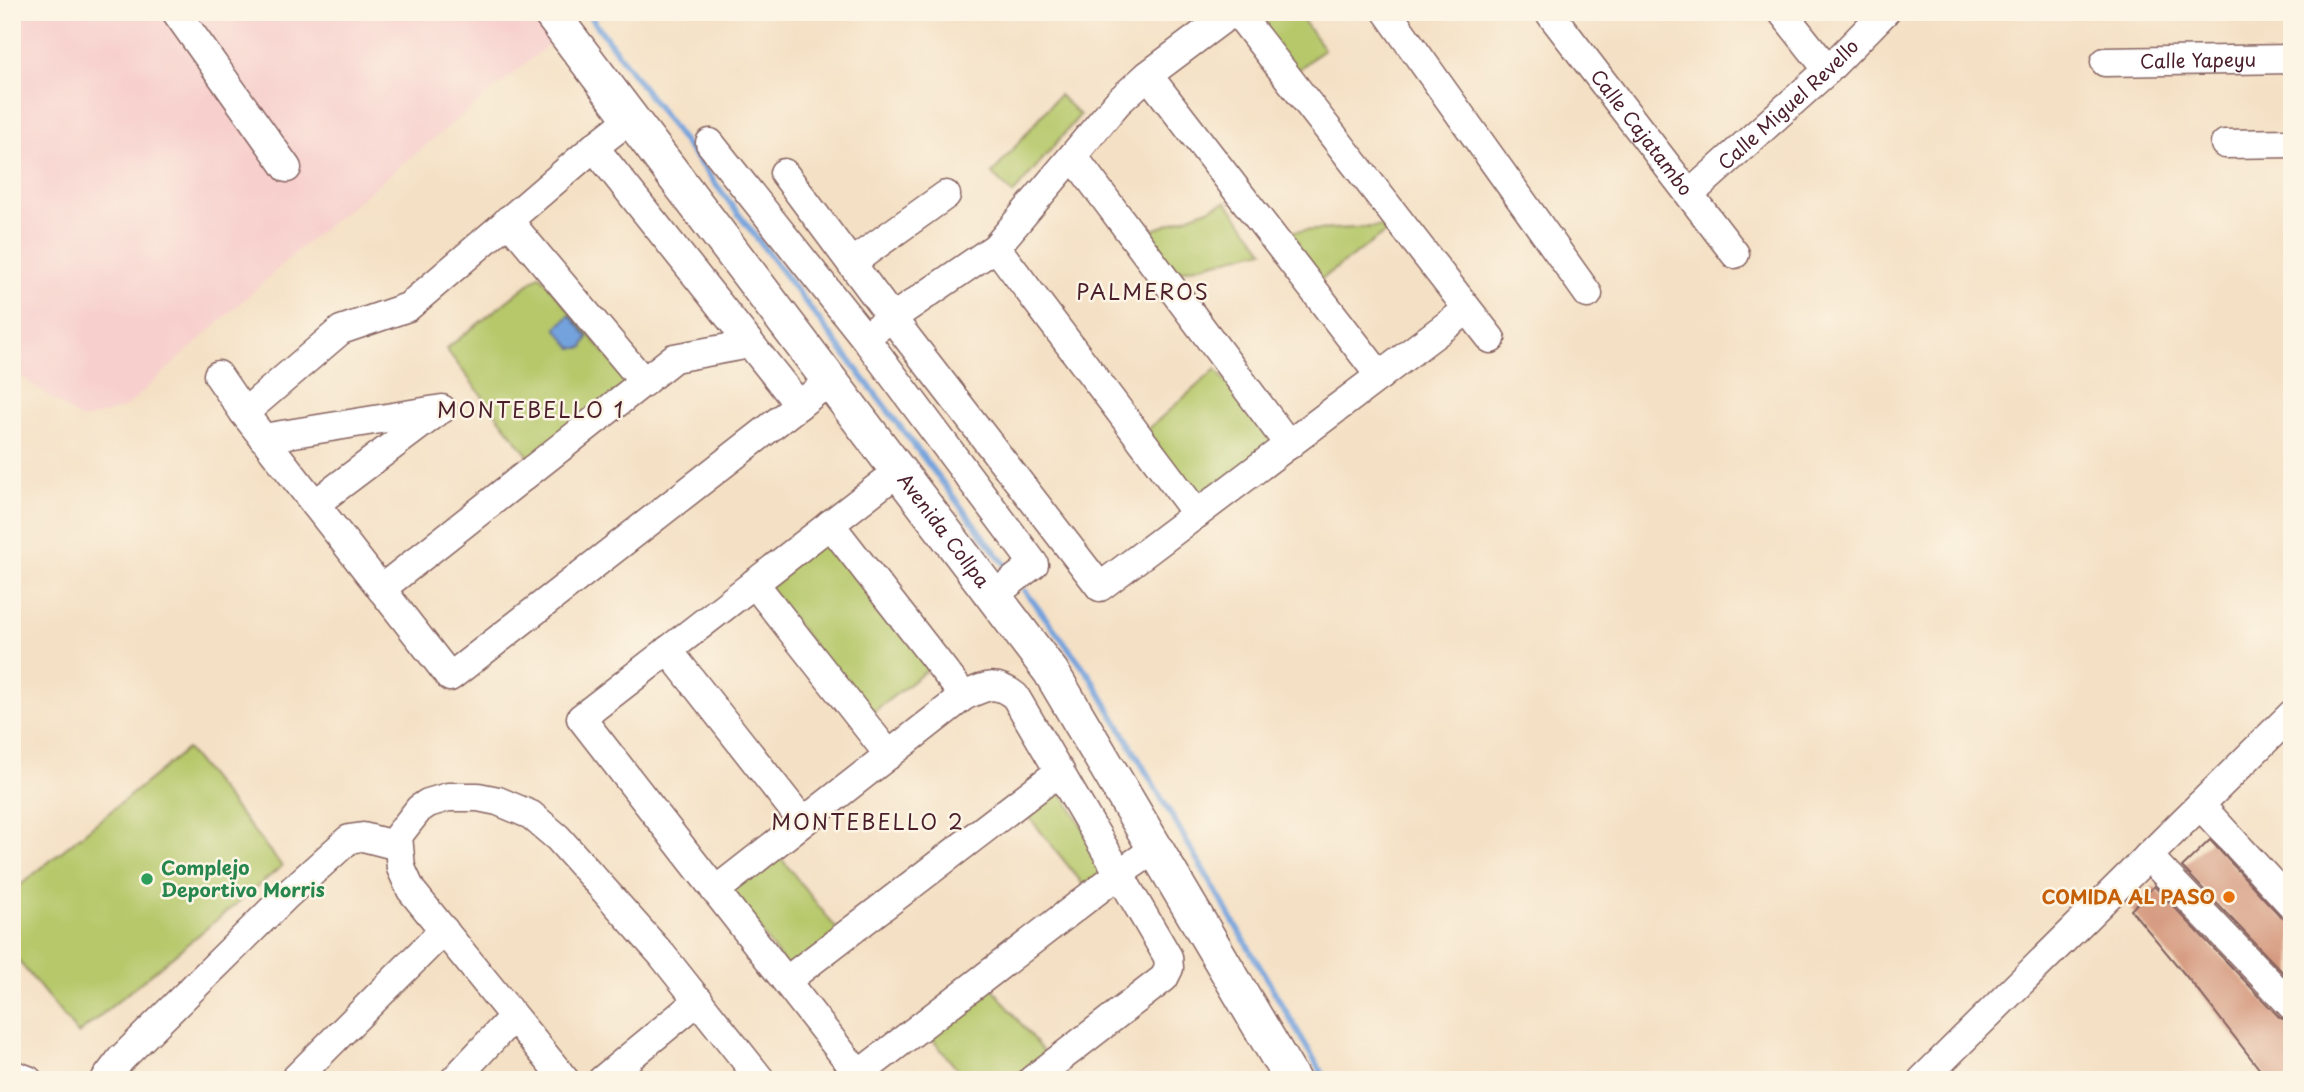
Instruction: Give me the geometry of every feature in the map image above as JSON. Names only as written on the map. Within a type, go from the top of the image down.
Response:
[{"type":"main road","name":"Avenida Collpa","points":[[550,12],[1051,672],[1292,1080]]},
{"type":"street","points":[[176,12],[287,169]]},
{"type":"street","points":[[865,338],[996,247],[1118,102],[1148,75],[1235,12],[1491,339]]},
{"type":"street","points":[[1387,12],[1588,294]]},
{"type":"street","name":"Calle Cajatambo","points":[[1549,12],[1735,254]]},
{"type":"street","points":[[1782,12],[1828,70]]},
{"type":"street","name":"Calle Miguel Revello","points":[[1690,194],[1828,70],[1885,12]]},
{"type":"street","name":"Calle Yapeyu","points":[[2105,62],[2292,59]]},
{"type":"street","points":[[1148,75],[1380,376]]},
{"type":"street","points":[[244,413],[341,330],[408,307],[630,119]]},
{"type":"street","points":[[710,143],[865,338],[1034,564],[994,595]]},
{"type":"street","points":[[2225,144],[2292,143]]},
{"type":"street","points":[[594,147],[799,405]]},
{"type":"street","points":[[1073,156],[1289,445]]},
{"type":"street","points":[[784,173],[892,318],[1100,587],[1467,310]]},
{"type":"street","points":[[851,263],[946,195]]},
{"type":"street","points":[[508,220],[644,382]]},
{"type":"street","points":[[996,247],[1197,514]]},
{"type":"street","points":[[382,589],[674,358],[750,344]]},
{"type":"street","points":[[218,375],[263,438],[450,677],[831,380]]},
{"type":"street","points":[[263,438],[442,409],[315,504]]},
{"type":"street","points":[[900,470],[581,718],[861,1077],[1120,873],[1156,848]]},
{"type":"street","points":[[830,524],[964,696]]},
{"type":"street","points":[[754,583],[889,755]]},
{"type":"street","points":[[668,650],[803,822]]},
{"type":"street","points":[[716,891],[964,696],[982,687],[996,685],[1007,690],[1016,696],[1120,873],[1168,957],[1169,968],[1164,978],[1032,1080]]},
{"type":"street","points":[[1922,1080],[2292,714]]},
{"type":"street","points":[[786,981],[1060,771]]},
{"type":"street","points":[[565,1080],[411,890],[401,868],[398,836],[411,817],[428,803],[439,799],[478,797],[515,807],[531,815],[558,838],[644,934],[761,1080]]},
{"type":"street","points":[[2200,805],[2292,905]]},
{"type":"street","points":[[105,1080],[121,1059],[277,905],[349,839],[363,837],[398,846]]},
{"type":"street","points":[[2148,856],[2292,1006]]},
{"type":"street","points":[[298,1079],[444,930]]},
{"type":"street","points":[[602,1080],[699,1000]]},
{"type":"street","points":[[454,1080],[513,1017]]},
{"type":"street","points":[[12,1074],[28,1080]]},
{"type":"shaded area","points":[[12,12],[538,12],[557,38],[304,245],[126,407],[82,420],[12,370]]},
{"type":"green space","points":[[1278,12],[1297,12],[1324,49],[1288,78],[1252,32]]},
{"type":"green space","points":[[1059,95],[1080,115],[1013,194],[992,174]]},
{"type":"green space","points":[[1226,202],[1264,250],[1172,273],[1143,234]]},
{"type":"green space","points":[[1394,226],[1316,283],[1277,232]]},
{"type":"green space","points":[[540,275],[629,382],[530,458],[446,349]]},
{"type":"green space","points":[[1216,369],[1275,446],[1198,503],[1146,431]]},
{"type":"green space","points":[[828,536],[931,667],[868,716],[766,584]]},
{"type":"green space","name":"Complejo Deportivo Morris","points":[[187,749],[282,866],[78,1034],[12,953],[12,892]]},
{"type":"green space","points":[[1058,786],[1108,870],[1086,888],[1025,812]]},
{"type":"green space","points":[[777,853],[839,932],[789,970],[729,889]]},
{"type":"green space","points":[[991,986],[1049,1059],[1021,1080],[966,1080],[928,1034]]},
{"type":"water","points":[[570,315],[588,337],[583,348],[572,348],[556,328]]},
{"type":"building","points":[[2210,840],[2280,916],[2292,921],[2292,982],[2182,867]]},
{"type":"building","points":[[2154,886],[2280,1018],[2292,1022],[2292,1080],[2268,1080],[2131,910]]},
{"type":"waterway","points":[[587,12],[1006,566]]},
{"type":"waterway","points":[[1025,591],[1090,676],[1326,1080]]},
{"type":"place","name":"Complejo Deportivo Morris","points":[[147,879]]},
{"type":"place","name":"COMIDA AL PASO","points":[[2229,897]]},
{"type":"district","name":"PALMEROS","points":[[1143,293]]},
{"type":"district","name":"MONTEBELLO 1","points":[[531,411]]},
{"type":"district","name":"MONTEBELLO 2","points":[[868,823]]}]
